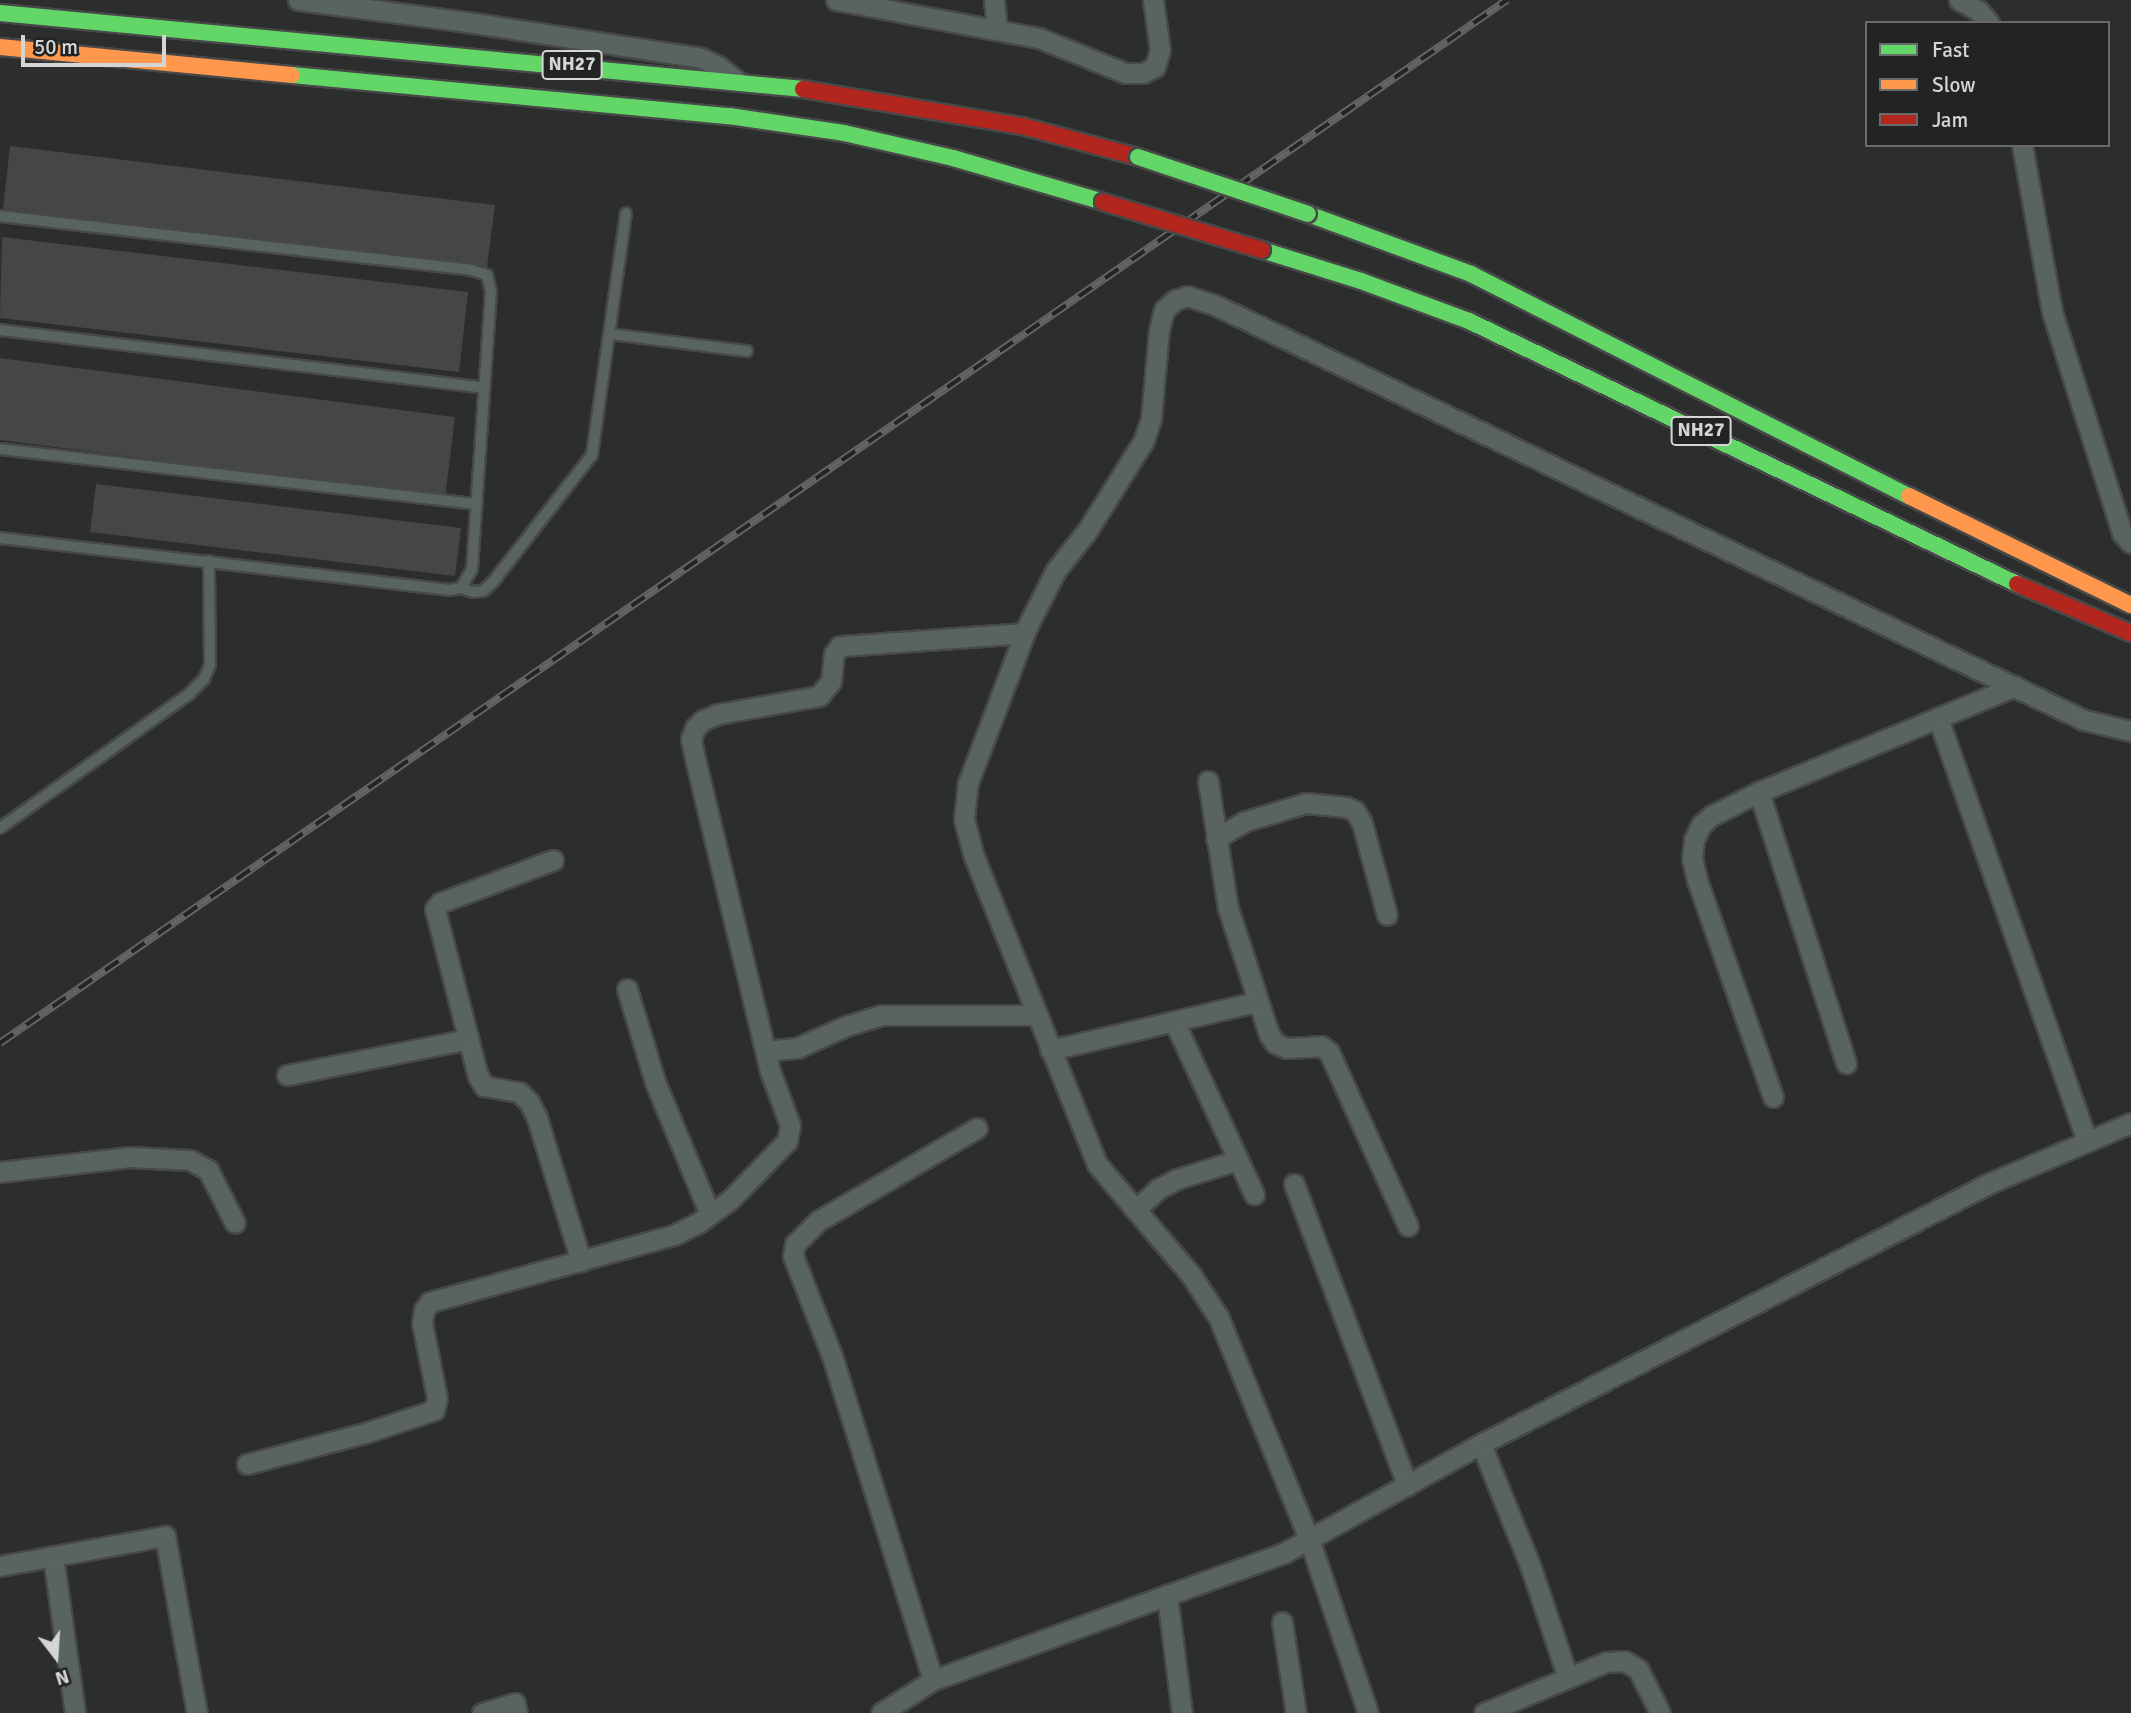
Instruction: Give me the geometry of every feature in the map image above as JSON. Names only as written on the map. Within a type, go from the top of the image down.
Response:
[{"type":"highway","name":"NH27","points":[[0,13],[737,80],[925,107],[1022,126],[1138,157],[1308,214],[1471,274],[2105,595],[2131,605]]},
{"type":"highway","name":"NH27","points":[[0,47],[729,116],[880,141],[953,158],[1361,281],[1469,321],[1576,370],[2061,605],[2131,633]]},
{"type":"street","points":[[298,0],[467,22],[701,58],[718,65],[737,80]]},
{"type":"street","points":[[836,0],[1039,38],[1125,73],[1143,73],[1156,67],[1160,50],[1153,0]]},
{"type":"street","points":[[993,0],[996,29]]},
{"type":"street","points":[[1959,0],[1979,11],[1987,21]]},
{"type":"street","points":[[2022,147],[2052,312],[2122,533],[2131,543]]},
{"type":"street","points":[[1368,1713],[1309,1539],[1219,1318],[1191,1275],[1097,1164],[974,857],[964,819],[968,783],[1024,633],[1056,570],[1087,531],[1144,440],[1151,419],[1158,330],[1164,310],[1175,300],[1186,296],[1214,305],[2084,720],[2131,732]]},
{"type":"street","points":[[247,1464],[368,1432],[434,1410],[437,1398],[422,1323],[424,1310],[430,1302],[674,1235],[710,1214],[771,1160],[791,1133],[788,1114],[770,1071],[696,763],[691,739],[695,728],[703,720],[718,714],[819,696],[831,681],[834,654],[840,646],[1024,633]]},
{"type":"street","points":[[1773,1097],[1692,859],[1694,840],[1701,825],[1711,816],[1759,792],[2015,687]]},
{"type":"street","points":[[1938,718],[2087,1140]]},
{"type":"street","points":[[1208,781],[1228,908],[1256,1002],[1275,1043],[1286,1048],[1321,1046],[1329,1052],[1408,1226]]},
{"type":"street","points":[[1759,792],[1846,1063]]},
{"type":"street","points":[[1216,838],[1245,821],[1306,803],[1346,807],[1355,811],[1362,823],[1387,915]]},
{"type":"street","points":[[553,860],[440,903],[435,909],[468,1039],[484,1086],[519,1092],[537,1118],[581,1261]]},
{"type":"street","points":[[627,989],[655,1082],[710,1214]]},
{"type":"street","points":[[1050,1050],[1256,1002]]},
{"type":"street","points":[[766,1051],[797,1048],[846,1026],[881,1015],[1036,1015]]},
{"type":"street","points":[[1174,1021],[1254,1194]]},
{"type":"street","points":[[287,1075],[468,1039]]},
{"type":"street","points":[[881,1713],[933,1680],[1284,1553],[1481,1444],[1990,1183],[2131,1123]]},
{"type":"street","points":[[933,1680],[832,1356],[793,1256],[795,1244],[818,1221],[977,1128]]},
{"type":"street","points":[[0,1172],[130,1157],[190,1160],[208,1170],[236,1223]]},
{"type":"street","points":[[1135,1210],[1158,1189],[1177,1179],[1238,1160]]},
{"type":"street","points":[[1294,1184],[1407,1485]]},
{"type":"street","points":[[1481,1444],[1531,1568],[1568,1678]]},
{"type":"street","points":[[0,1566],[165,1536],[197,1713]]},
{"type":"street","points":[[53,1556],[75,1713]]},
{"type":"street","points":[[1167,1595],[1182,1713]]},
{"type":"street","points":[[1282,1622],[1296,1713]]},
{"type":"street","points":[[1484,1713],[1606,1662],[1632,1663],[1648,1686],[1660,1713]]},
{"type":"street","points":[[482,1713],[515,1703],[517,1713]]},
{"type":"lane","points":[[0,538],[450,590],[461,588],[473,592],[483,591],[585,469],[596,443],[626,213]]},
{"type":"lane","points":[[0,216],[471,270],[487,275],[491,291],[472,569],[461,588]]},
{"type":"lane","points":[[0,330],[484,388]]},
{"type":"lane","points":[[610,334],[747,351]]},
{"type":"lane","points":[[0,449],[476,505]]},
{"type":"lane","points":[[0,828],[189,694],[204,679],[210,665],[209,561]]},
{"type":"building","points":[[10,146],[495,205],[487,267],[3,209]]},
{"type":"building","points":[[2,237],[468,292],[459,372],[0,318]]},
{"type":"building","points":[[0,358],[455,417],[445,497],[0,440]]},
{"type":"building","points":[[96,484],[461,528],[455,576],[90,532]]},
{"type":"railway","points":[[0,1043],[1507,0]]},
{"type":"traffic: fast","points":[[0,13],[803,89]]},
{"type":"traffic: fast","points":[[292,75],[729,116],[844,133],[953,158],[1103,202]]},
{"type":"traffic: fast","points":[[1138,157],[1308,214]]},
{"type":"traffic: fast","points":[[1308,214],[1471,274],[1909,496]]},
{"type":"traffic: fast","points":[[1262,250],[1361,281],[1469,321],[2017,584]]},
{"type":"traffic: slow","points":[[0,47],[292,75]]},
{"type":"traffic: slow","points":[[1909,496],[2131,605]]},
{"type":"traffic: jam","points":[[803,89],[1022,126],[1138,157]]},
{"type":"traffic: jam","points":[[1103,202],[1262,250]]},
{"type":"traffic: jam","points":[[2017,584],[2131,633]]}]
